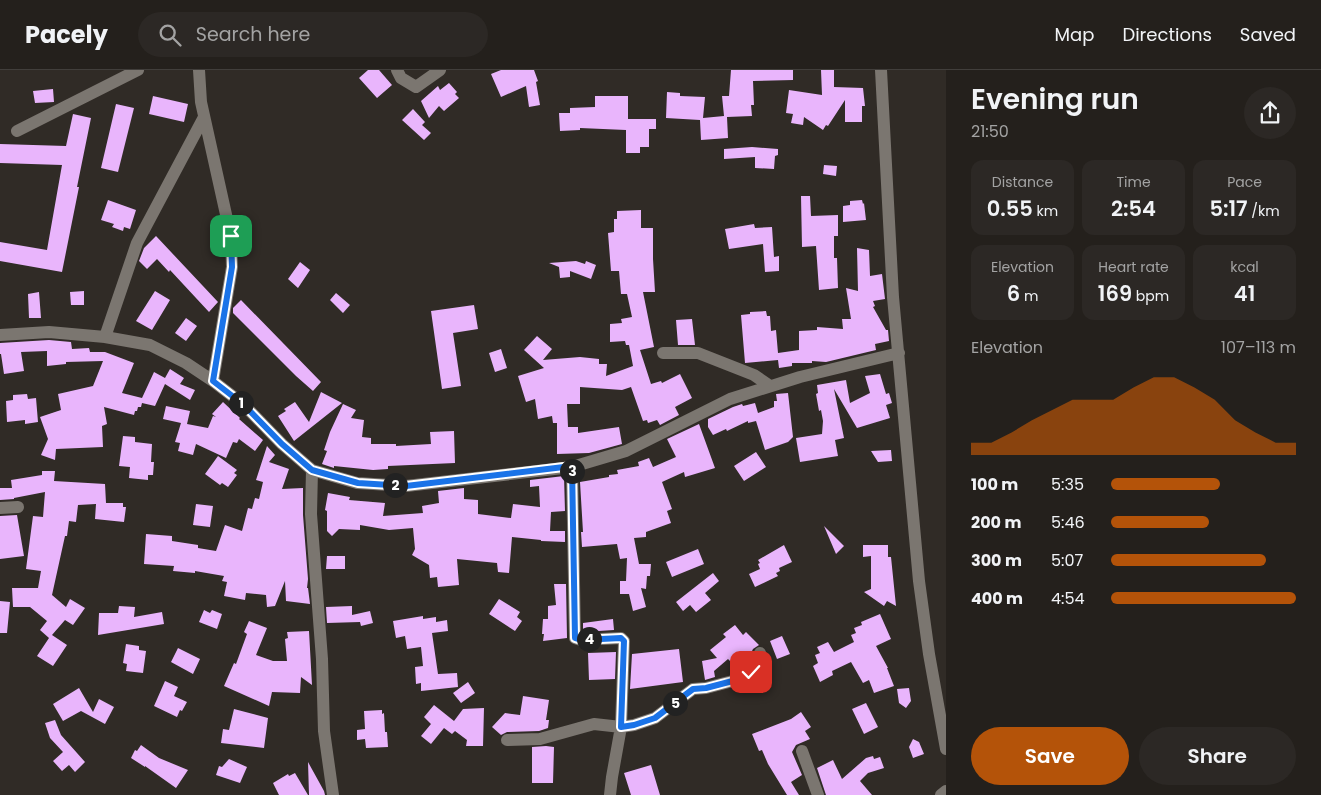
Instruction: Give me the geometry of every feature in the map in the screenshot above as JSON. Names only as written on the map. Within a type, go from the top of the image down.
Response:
[{"type":"street","points":[[17,131],[138,70]]},
{"type":"street","points":[[199,70],[200,102],[231,236],[232,267],[213,381]]},
{"type":"street","points":[[397,70],[401,78],[416,87],[440,70]]},
{"type":"street","points":[[881,70],[893,297],[919,581],[929,654],[946,749]]},
{"type":"street","points":[[105,337],[136,243],[204,117]]},
{"type":"street","points":[[0,336],[49,332],[105,337],[150,345],[186,363],[213,381],[244,405],[282,444],[312,470],[358,483],[406,486],[572,466],[626,451],[730,399],[800,377],[899,353]]},
{"type":"street","points":[[663,354],[698,353],[754,375],[770,386]]},
{"type":"street","points":[[572,466],[575,638],[581,640],[621,638],[624,641],[621,727],[610,795]]},
{"type":"street","points":[[312,470],[312,514],[322,659],[324,731],[333,795]]},
{"type":"street","points":[[0,508],[18,507]]},
{"type":"street","points":[[506,740],[540,739],[594,724],[621,727],[655,718],[693,689],[706,688],[744,678],[751,672],[760,653]]},
{"type":"street","points":[[802,751],[818,795]]},
{"type":"street","points":[[941,795],[946,791]]},
{"type":"building","points":[[368,70],[379,70],[392,85],[377,98],[359,78]]},
{"type":"building","points":[[501,70],[534,70],[538,81],[536,82],[540,105],[529,107],[526,86],[501,97],[491,74]]},
{"type":"building","points":[[731,70],[793,70],[793,80],[753,81],[754,105],[751,105],[752,116],[727,117],[728,138],[701,140],[700,120],[666,118],[667,92],[680,93],[680,96],[705,97],[703,118],[724,116],[722,96],[729,96]]},
{"type":"building","points":[[821,70],[834,70],[834,87],[863,88],[865,106],[862,106],[862,122],[845,122],[845,100],[828,126],[826,125],[823,130],[804,117],[803,125],[791,123],[793,114],[786,113],[789,90],[822,95]]},
{"type":"building","points":[[449,83],[457,92],[455,94],[459,98],[444,111],[439,106],[429,118],[421,101],[438,86],[440,90]]},
{"type":"building","points":[[53,89],[54,102],[35,103],[33,91]]},
{"type":"building","points":[[153,96],[188,104],[184,122],[149,114]]},
{"type":"building","points":[[595,96],[628,96],[628,119],[656,119],[656,129],[649,129],[649,147],[640,147],[640,153],[626,153],[626,130],[580,128],[580,130],[560,131],[559,113],[570,113],[570,108],[595,107]]},
{"type":"building","points":[[116,104],[134,108],[118,172],[101,168]]},
{"type":"building","points":[[413,109],[425,122],[422,125],[431,133],[424,140],[402,120]]},
{"type":"building","points":[[73,114],[91,118],[62,272],[0,261],[0,242],[47,250],[62,165],[0,163],[0,144],[66,146]]},
{"type":"building","points":[[752,147],[778,149],[778,155],[775,156],[774,169],[755,168],[755,157],[724,159],[724,149]]},
{"type":"building","points":[[824,165],[837,166],[836,176],[823,174]]},
{"type":"building","points":[[801,196],[810,196],[811,216],[838,215],[838,236],[834,236],[834,258],[837,258],[838,288],[819,290],[816,246],[802,247]]},
{"type":"building","points":[[108,200],[136,210],[130,229],[124,227],[123,231],[112,227],[114,224],[101,220]]},
{"type":"building","points":[[862,200],[866,220],[843,222],[843,206],[850,205],[850,201]]},
{"type":"building","points":[[641,210],[641,228],[653,228],[655,292],[643,292],[654,347],[640,350],[651,384],[661,381],[662,383],[680,374],[692,398],[675,407],[679,415],[660,425],[657,420],[648,423],[647,420],[643,421],[631,387],[622,390],[580,387],[580,404],[567,404],[568,427],[578,427],[578,433],[619,427],[622,444],[589,453],[557,454],[557,423],[553,423],[552,416],[538,419],[535,399],[526,402],[518,376],[544,368],[524,350],[537,336],[552,349],[543,360],[580,357],[599,359],[599,364],[607,364],[606,376],[633,366],[629,345],[626,345],[625,341],[610,342],[610,324],[622,323],[621,319],[632,317],[627,294],[621,294],[619,271],[611,271],[608,233],[614,232],[614,219],[617,219],[617,211]]},
{"type":"building","points":[[754,224],[755,228],[772,227],[774,257],[779,256],[779,271],[765,272],[763,244],[729,249],[725,229]]},
{"type":"building","points":[[156,236],[218,302],[209,312],[170,270],[169,272],[157,259],[147,269],[139,261],[144,248]]},
{"type":"building","points":[[857,248],[869,250],[870,276],[882,274],[885,299],[873,301],[875,306],[873,307],[886,330],[888,330],[889,341],[875,344],[876,350],[826,362],[792,363],[792,366],[779,368],[778,360],[745,363],[741,315],[750,314],[750,312],[766,311],[767,316],[770,316],[771,331],[776,330],[778,353],[799,350],[799,331],[817,330],[817,327],[843,329],[842,319],[851,319],[846,288],[858,291]]},
{"type":"building","points":[[576,261],[585,264],[586,261],[596,265],[591,279],[570,271],[570,277],[560,278],[559,267],[549,263]]},
{"type":"building","points":[[300,262],[310,270],[298,288],[288,279]]},
{"type":"building","points":[[84,291],[84,305],[71,305],[70,292]]},
{"type":"building","points":[[155,291],[170,300],[152,330],[136,321]]},
{"type":"building","points":[[39,292],[41,318],[29,318],[28,294]]},
{"type":"building","points":[[336,293],[350,305],[343,313],[330,300]]},
{"type":"building","points":[[241,300],[321,382],[313,391],[233,313],[233,308]]},
{"type":"building","points":[[474,305],[478,329],[453,333],[461,386],[442,389],[431,311]]},
{"type":"building","points":[[186,318],[197,326],[186,341],[175,333]]},
{"type":"building","points":[[692,319],[695,345],[678,345],[676,320]]},
{"type":"building","points":[[49,340],[71,342],[72,349],[89,348],[90,352],[105,352],[134,363],[122,393],[142,398],[154,372],[165,378],[170,369],[184,378],[180,384],[195,390],[190,400],[165,384],[155,406],[142,403],[134,415],[104,407],[107,424],[102,426],[103,447],[56,449],[55,460],[41,455],[48,439],[40,417],[61,410],[58,394],[93,386],[103,361],[66,362],[66,364],[47,366],[47,351],[21,352],[24,371],[4,374],[0,343]]},
{"type":"building","points":[[501,349],[507,368],[495,372],[489,353]]},
{"type":"building","points":[[880,374],[886,394],[889,393],[892,403],[886,405],[890,418],[857,428],[834,389],[844,438],[835,440],[838,456],[800,462],[796,438],[822,434],[823,421],[816,394],[818,393],[817,385],[846,380],[850,403],[870,393],[865,376]]},
{"type":"building","points":[[321,392],[342,403],[294,441],[278,416],[286,411],[284,409],[295,402],[309,422]]},
{"type":"building","points":[[788,393],[793,437],[788,442],[765,450],[756,421],[748,423],[748,421],[713,435],[708,427],[708,419],[733,407],[755,403],[758,413],[774,407],[774,401],[777,401],[776,394]]},
{"type":"building","points":[[27,394],[28,399],[36,398],[38,422],[25,424],[25,420],[7,422],[6,401],[13,400],[13,395]]},
{"type":"building","points":[[223,402],[263,440],[255,451],[239,439],[237,443],[233,442],[226,458],[196,444],[193,455],[178,451],[180,443],[175,442],[181,423],[163,419],[166,406],[190,411],[187,424],[208,428],[213,416],[216,417],[212,414]]},
{"type":"building","points":[[343,404],[356,410],[351,418],[364,420],[362,437],[371,438],[371,444],[396,444],[396,446],[431,444],[430,432],[454,431],[455,463],[388,466],[388,469],[373,470],[334,466],[334,468],[322,464],[327,451],[324,450],[330,432]]},
{"type":"building","points":[[699,424],[715,468],[685,477],[684,472],[662,482],[672,509],[667,511],[671,523],[646,532],[646,537],[634,538],[639,564],[651,564],[650,576],[647,576],[646,589],[641,588],[646,607],[633,611],[629,594],[620,594],[620,581],[626,581],[627,558],[620,559],[617,544],[582,547],[580,482],[618,474],[617,470],[639,466],[638,462],[649,458],[653,467],[676,457],[667,439]]},
{"type":"building","points":[[123,436],[135,437],[135,442],[152,444],[151,462],[154,462],[153,475],[148,475],[148,480],[129,478],[130,467],[119,466]]},
{"type":"building","points":[[267,446],[275,455],[269,462],[289,469],[282,489],[303,488],[307,588],[310,604],[286,601],[285,581],[275,606],[267,607],[266,595],[246,593],[245,600],[224,596],[227,582],[222,581],[224,576],[195,571],[195,573],[173,571],[174,566],[144,564],[146,534],[172,536],[172,541],[198,545],[198,548],[216,551],[225,525],[242,531],[248,508],[252,509],[255,498],[259,499],[263,482],[256,480]]},
{"type":"building","points":[[891,450],[892,461],[878,462],[871,451]]},
{"type":"building","points":[[756,452],[766,467],[744,481],[734,466]]},
{"type":"building","points":[[218,456],[237,470],[234,473],[237,475],[228,487],[222,483],[220,485],[205,474]]},
{"type":"building","points":[[42,471],[55,471],[54,481],[105,484],[106,503],[123,503],[123,507],[126,507],[124,522],[95,519],[96,504],[78,505],[76,522],[69,521],[52,595],[66,607],[70,599],[85,608],[73,625],[65,620],[52,635],[67,645],[53,666],[37,656],[49,638],[40,630],[47,621],[30,607],[13,607],[12,588],[38,588],[41,571],[26,569],[33,516],[43,517],[45,492],[0,500],[0,488],[12,488],[11,480],[42,475]]},
{"type":"building","points":[[564,476],[565,511],[551,512],[550,531],[565,531],[565,542],[512,537],[509,573],[498,572],[497,563],[457,559],[459,585],[438,587],[437,577],[430,578],[429,565],[412,555],[415,549],[413,528],[389,530],[360,525],[360,530],[339,529],[332,536],[327,531],[327,511],[325,510],[328,493],[350,497],[349,500],[385,503],[383,516],[423,513],[422,506],[439,503],[438,491],[464,488],[464,499],[478,500],[478,514],[511,518],[513,504],[540,507],[539,486],[530,487],[530,480]]},
{"type":"building","points":[[196,504],[213,506],[210,527],[193,525]]},
{"type":"building","points":[[17,515],[24,556],[0,559],[0,516]]},
{"type":"building","points":[[824,526],[844,546],[836,554]]},
{"type":"building","points":[[784,545],[792,562],[779,568],[780,571],[776,573],[778,576],[755,587],[749,574],[760,569],[758,560]]},
{"type":"building","points":[[863,545],[888,545],[888,557],[891,557],[896,606],[887,601],[884,606],[864,592],[871,589],[871,556],[863,557]]},
{"type":"building","points":[[698,549],[704,564],[672,577],[666,562]]},
{"type":"building","points":[[327,556],[345,556],[345,569],[326,569]]},
{"type":"building","points":[[713,573],[719,581],[705,593],[711,600],[696,612],[690,605],[683,611],[676,602]]},
{"type":"building","points":[[554,584],[566,584],[567,638],[543,641],[543,619],[548,619],[548,606],[556,605]]},
{"type":"building","points":[[499,599],[520,612],[517,617],[522,621],[515,631],[489,614]]},
{"type":"building","points":[[0,601],[10,602],[7,633],[0,633]]},
{"type":"building","points":[[119,606],[135,607],[134,617],[162,612],[164,624],[98,635],[99,613],[118,613]]},
{"type":"building","points":[[352,606],[352,615],[370,611],[373,623],[361,626],[360,622],[327,623],[326,607]]},
{"type":"building","points":[[204,610],[210,613],[212,610],[222,614],[217,629],[199,622]]},
{"type":"building","points":[[880,614],[891,639],[876,646],[888,668],[894,686],[874,693],[869,680],[863,683],[851,662],[832,671],[833,675],[820,682],[813,666],[818,663],[815,655],[820,653],[817,647],[828,642],[834,652],[854,642],[851,635],[856,633],[854,628],[862,625],[861,622]]},
{"type":"building","points":[[423,616],[423,619],[436,617],[436,622],[447,620],[448,631],[432,633],[438,674],[457,673],[458,687],[421,691],[421,683],[416,684],[415,667],[423,666],[421,647],[407,649],[405,636],[396,638],[393,621]]},
{"type":"building","points":[[613,619],[614,630],[583,632],[583,623]]},
{"type":"building","points":[[249,621],[267,628],[256,655],[273,661],[287,661],[285,639],[288,638],[287,632],[309,631],[312,685],[301,677],[300,693],[272,692],[269,706],[224,686],[234,663],[236,664],[247,634],[244,632]]},
{"type":"building","points":[[735,625],[743,635],[746,632],[759,645],[753,649],[748,659],[746,658],[736,667],[728,659],[714,671],[715,677],[705,680],[702,661],[717,658],[710,650],[726,637],[723,634]]},
{"type":"building","points":[[782,636],[790,654],[777,659],[770,641]]},
{"type":"building","points":[[126,644],[139,646],[139,650],[146,651],[143,673],[126,671],[127,664],[123,663]]},
{"type":"building","points":[[178,648],[200,659],[193,674],[171,662]]},
{"type":"building","points":[[679,649],[683,682],[630,689],[632,654]]},
{"type":"building","points":[[616,652],[615,679],[589,680],[588,653]]},
{"type":"building","points":[[165,681],[178,687],[174,696],[187,702],[177,717],[154,706]]},
{"type":"building","points":[[468,682],[475,693],[461,703],[453,693]]},
{"type":"building","points":[[79,688],[93,712],[99,699],[114,707],[105,724],[81,711],[63,721],[53,704]]},
{"type":"building","points":[[909,688],[911,701],[906,708],[899,703],[897,689]]},
{"type":"building","points":[[523,696],[549,700],[546,720],[549,720],[548,728],[539,731],[507,732],[501,735],[492,727],[505,713],[520,715]]},
{"type":"building","points":[[866,703],[878,727],[864,734],[852,709]]},
{"type":"building","points":[[434,705],[454,721],[463,709],[484,708],[483,746],[466,746],[467,740],[455,731],[452,734],[444,728],[431,744],[421,736],[431,724],[424,717]]},
{"type":"building","points":[[234,709],[268,718],[264,748],[221,743],[223,729],[229,730]]},
{"type":"building","points":[[382,710],[388,747],[366,748],[365,739],[357,740],[357,730],[365,729],[364,711]]},
{"type":"building","points":[[801,712],[811,727],[805,731],[810,739],[796,745],[792,752],[802,775],[791,782],[799,795],[787,795],[768,764],[762,750],[759,751],[752,734],[791,719]]},
{"type":"building","points":[[55,720],[61,735],[85,762],[75,772],[69,765],[62,771],[53,761],[63,752],[50,738],[45,723]]},
{"type":"building","points":[[913,739],[919,742],[924,754],[913,758],[909,747]]},
{"type":"building","points":[[141,745],[159,758],[188,770],[176,788],[131,758],[135,750],[137,751]]},
{"type":"building","points":[[532,747],[554,747],[553,783],[532,783]]},
{"type":"building","points":[[873,756],[874,759],[880,757],[884,768],[868,773],[860,781],[872,795],[826,795],[817,768],[833,760],[842,779],[866,758]]},
{"type":"building","points":[[229,759],[247,767],[240,783],[216,775],[219,766],[222,767]]},
{"type":"building","points":[[308,762],[324,791],[325,795],[309,795]]},
{"type":"building","points":[[651,765],[660,795],[631,795],[624,773]]},
{"type":"building","points":[[295,773],[308,795],[279,795],[273,783],[288,774],[289,776]]},
{"type":"route","points":[[231,236],[232,267],[213,381],[244,405],[282,444],[312,470],[358,483],[406,486],[572,466],[575,638],[581,640],[621,638],[624,641],[621,727],[655,718],[693,689],[706,688],[744,678],[751,672]]}]
